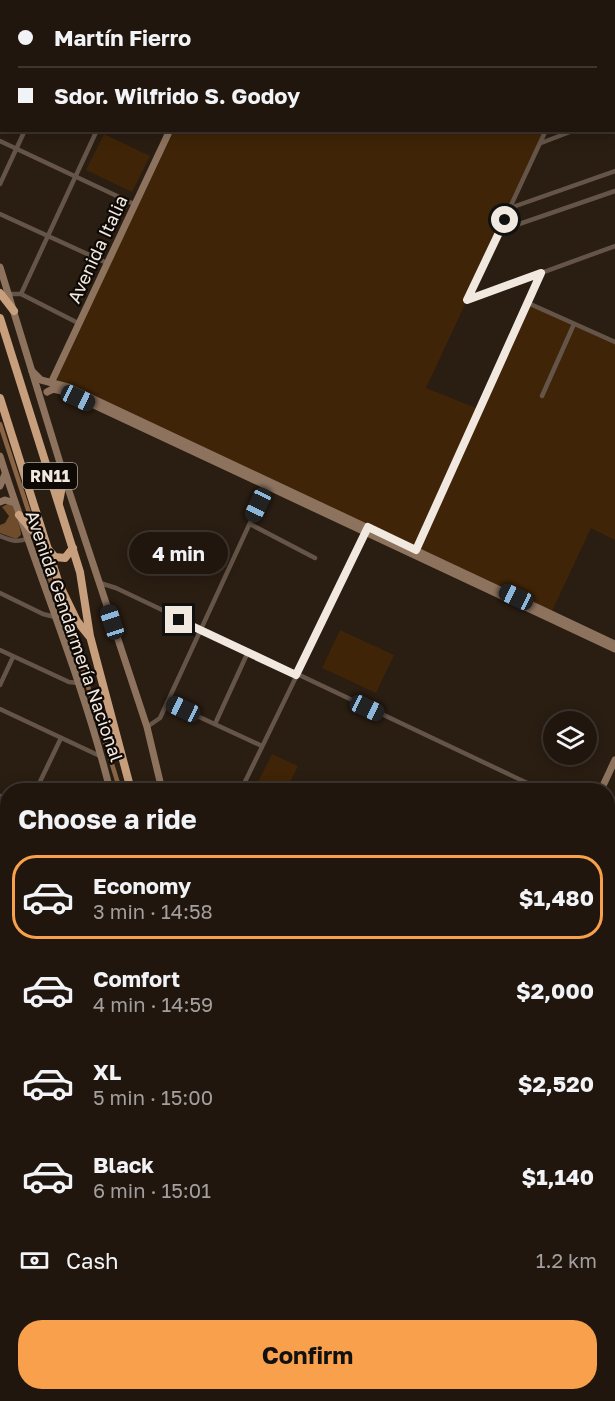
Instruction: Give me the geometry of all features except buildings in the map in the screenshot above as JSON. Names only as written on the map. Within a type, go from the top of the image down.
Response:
[{"type":"highway","points":[[4,294],[14,311]]},
{"type":"highway","name":"RN11","points":[[0,318],[80,572],[90,636],[129,783]]},
{"type":"highway","name":"RN11","points":[[0,398],[59,584],[77,621],[90,636]]},
{"type":"highway","points":[[59,502],[64,476]]},
{"type":"highway","points":[[19,515],[55,557],[65,558],[73,548]]},
{"type":"main road","name":"Avenida Italia","points":[[41,400],[80,324],[169,132]]},
{"type":"main road","points":[[0,267],[4,294]]},
{"type":"main road","name":"Avenida Gendarmería Nacional","points":[[14,311],[64,476],[147,727],[160,783]]},
{"type":"main road","points":[[32,371],[41,380],[52,381],[615,649]]},
{"type":"main road","points":[[47,392],[53,389],[66,392],[268,483]]},
{"type":"main road","name":"Avenida Gendarmería Nacional","points":[[0,456],[26,539],[78,683],[108,783]]},
{"type":"main road","points":[[0,486],[6,474]]},
{"type":"main road","points":[[0,502],[5,500],[15,503]]},
{"type":"main road","points":[[367,530],[416,550],[615,644]]},
{"type":"main road","points":[[604,783],[615,760]]},
{"type":"street","points":[[0,184],[25,132]]},
{"type":"street","points":[[21,294],[96,132]]},
{"type":"street","points":[[545,132],[467,300],[615,246]]},
{"type":"street","points":[[540,143],[570,132]]},
{"type":"street","points":[[0,141],[134,204]]},
{"type":"street","points":[[510,208],[615,171]]},
{"type":"street","points":[[499,231],[615,191]]},
{"type":"street","points":[[0,214],[107,263]]},
{"type":"street","points":[[416,550],[541,273]]},
{"type":"street","points":[[4,294],[21,294],[80,324]]},
{"type":"street","points":[[528,303],[615,342]]},
{"type":"street","points":[[542,396],[574,324]]},
{"type":"street","points":[[147,727],[160,718],[268,483]]},
{"type":"street","points":[[250,524],[315,558]]},
{"type":"street","points":[[244,783],[367,530]]},
{"type":"street","points":[[0,536],[12,542],[26,539]]},
{"type":"street","points":[[99,582],[527,783]]},
{"type":"street","points":[[0,593],[43,614],[55,617]]},
{"type":"street","points":[[0,650],[69,682],[78,683]]},
{"type":"street","points":[[215,724],[249,652]]},
{"type":"street","points":[[0,685],[14,657]]},
{"type":"street","points":[[167,702],[262,746]]},
{"type":"street","points":[[0,709],[102,757]]},
{"type":"street","points":[[39,783],[61,738]]},
{"type":"shaded area","points":[[174,132],[546,132],[426,388],[481,410],[528,304],[615,344],[615,540],[591,528],[551,613],[54,380]]},
{"type":"shaded area","points":[[104,134],[150,156],[132,192],[86,170]]},
{"type":"shaded area","points":[[9,503],[13,505],[21,532],[16,539],[0,533],[0,525],[5,523],[9,516],[2,507]]},
{"type":"shaded area","points":[[340,630],[394,655],[376,693],[322,668]]},
{"type":"shaded area","points":[[272,754],[298,766],[290,783],[258,783]]},
{"type":"waterway","points":[[0,424],[33,525]]},
{"type":"waterway","points":[[42,558],[76,648],[118,783]]},
{"type":"route","points":[[179,620],[296,675],[368,527],[416,550],[541,273],[467,300],[505,220]]}]
